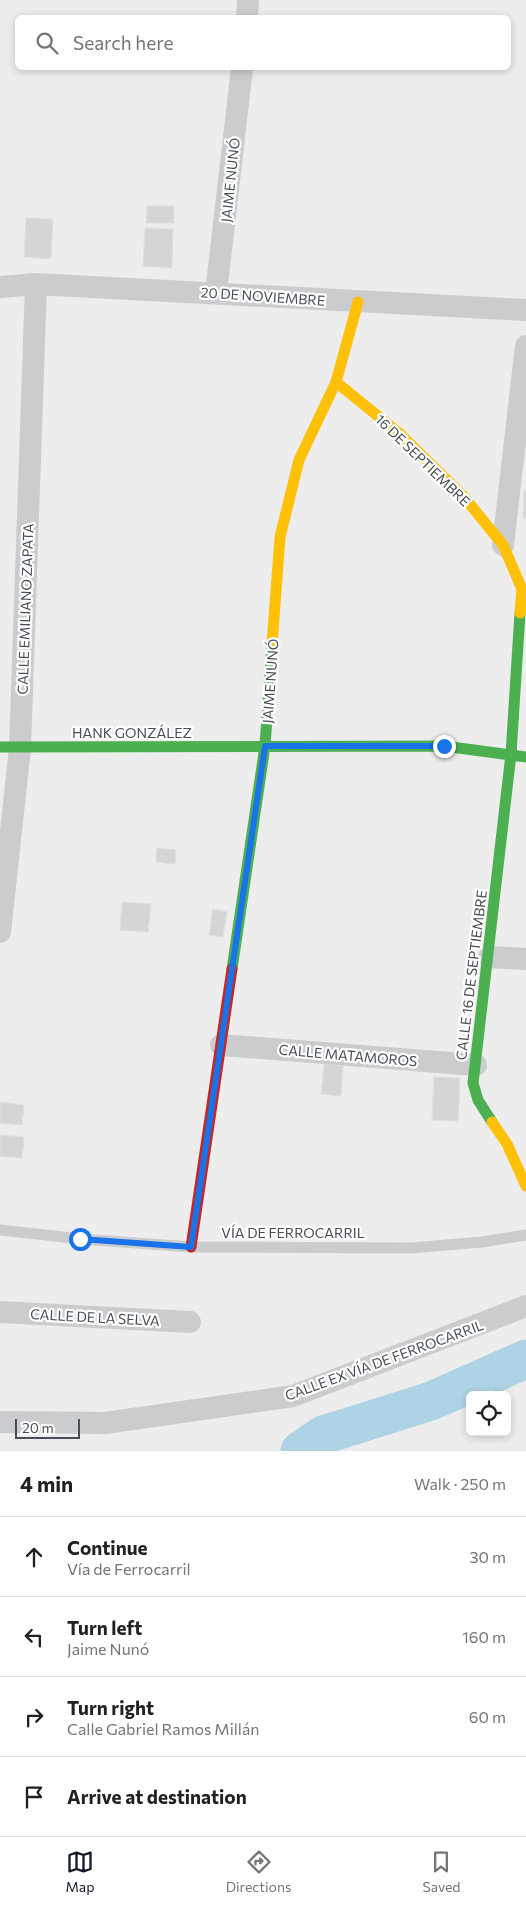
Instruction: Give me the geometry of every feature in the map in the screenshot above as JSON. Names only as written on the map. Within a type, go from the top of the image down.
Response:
[{"type":"street","points":[[247,15],[248,0]]},
{"type":"street","name":"JAIME NUNÓ","points":[[216,293],[242,70]]},
{"type":"street","name":"20 DE NOVIEMBRE","points":[[0,287],[36,284],[526,310]]},
{"type":"street","name":"CALLE EMILIANO ZAPATA","points":[[0,932],[36,284]]},
{"type":"street","name":"JAIME NUNÓ","points":[[191,1247],[265,746],[280,538],[299,460],[336,382],[358,302]]},
{"type":"street","name":"16 DE SEPTIEMBRE","points":[[503,545],[526,346]]},
{"type":"street","name":"16 DE SEPTIEMBRE","points":[[336,382],[400,434],[464,497],[503,545],[522,589],[511,754]]},
{"type":"street","name":"HANK GONZÁLEZ","points":[[10,748],[444,746],[526,757]]},
{"type":"street","name":"CALLE 16 DE SEPTIEMBRE","points":[[511,754],[474,1083],[475,1096],[485,1114],[506,1142],[526,1186]]},
{"type":"street","points":[[489,958],[526,958]]},
{"type":"street","name":"CALLE MATAMOROS","points":[[221,1045],[476,1065]]},
{"type":"street","name":"CALLE EX VÍA DE FERROCARRIL","points":[[0,1422],[105,1423],[293,1396],[526,1306]]},
{"type":"street","name":"CALLE DE LA SELVA","points":[[0,1312],[190,1322]]},
{"type":"lane","name":"VÍA DE FERROCARRIL","points":[[0,1230],[80,1239],[191,1247],[411,1248],[482,1242],[526,1235]]},
{"type":"building","points":[[147,206],[174,206],[174,223],[146,223]]},
{"type":"building","points":[[26,218],[53,219],[51,259],[24,257]]},
{"type":"building","points":[[145,228],[173,229],[172,268],[143,266]]},
{"type":"building","points":[[524,490],[526,490],[526,518],[523,518]]},
{"type":"building","points":[[157,848],[176,850],[175,864],[156,862]]},
{"type":"building","points":[[122,902],[151,904],[148,932],[120,930]]},
{"type":"building","points":[[213,909],[227,912],[223,937],[209,935]]},
{"type":"building","points":[[324,1064],[343,1066],[341,1096],[321,1094]]},
{"type":"building","points":[[434,1077],[460,1078],[458,1121],[432,1120]]},
{"type":"building","points":[[0,1102],[24,1105],[22,1125],[0,1123]]},
{"type":"building","points":[[0,1135],[24,1137],[22,1158],[0,1156]]},
{"type":"waterway","points":[[300,1451],[323,1435],[431,1401],[526,1359]]},
{"type":"traffic: fast","points":[[492,1122],[478,1100],[473,1083],[511,754],[520,613]]},
{"type":"traffic: fast","points":[[232,969],[265,746],[272,645]]},
{"type":"traffic: fast","points":[[0,747],[444,746],[526,757]]},
{"type":"traffic: slow","points":[[272,645],[280,537],[299,460],[336,382],[358,302]]},
{"type":"traffic: slow","points":[[336,382],[400,434],[464,497],[503,545],[522,589],[520,613]]},
{"type":"traffic: slow","points":[[492,1122],[507,1144],[526,1186]]},
{"type":"traffic: jam","points":[[191,1247],[232,969]]},
{"type":"route","points":[[80,1239],[191,1247],[265,746],[444,746]]}]
